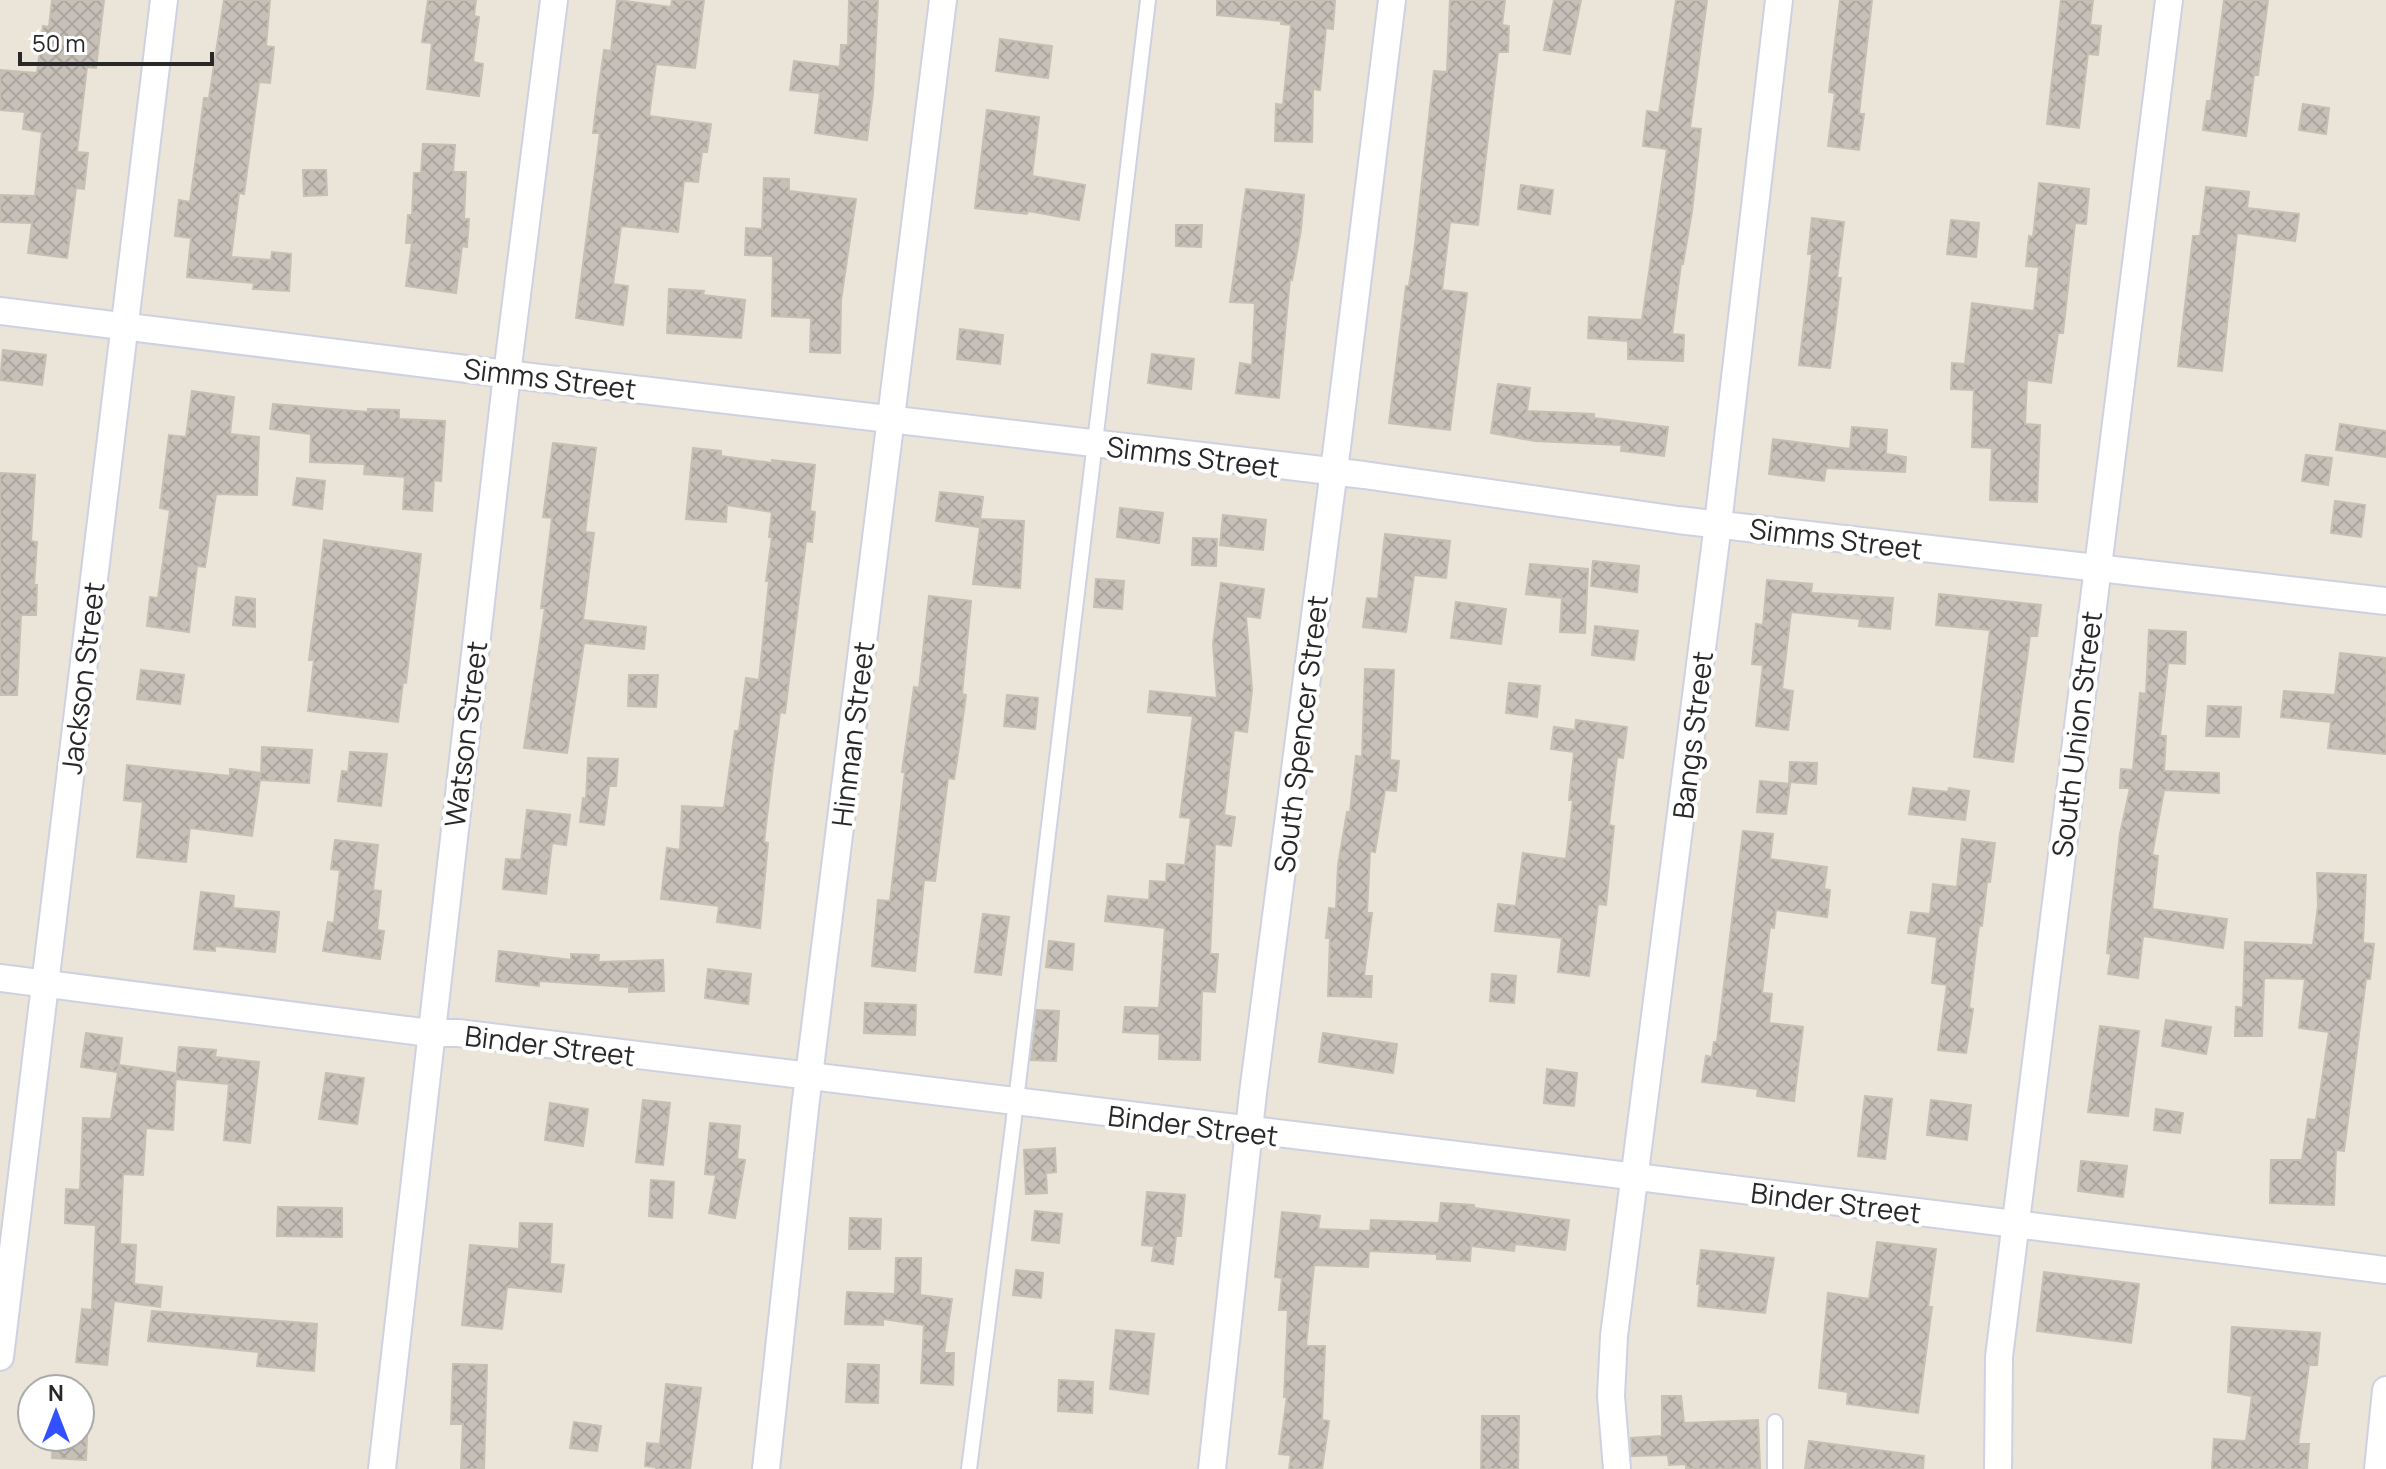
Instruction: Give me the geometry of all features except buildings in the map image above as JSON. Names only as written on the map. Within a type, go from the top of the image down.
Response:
[{"type":"street","name":"Jackson Street","points":[[0,1357],[164,0]]},
{"type":"street","name":"Watson Street","points":[[382,1469],[507,374],[554,0]]},
{"type":"street","name":"Hinman Street","points":[[766,1469],[889,419],[943,0]]},
{"type":"street","name":"South Spencer Street","points":[[1212,1469],[1249,1132],[1392,0]]},
{"type":"street","name":"Bangs Street","points":[[1617,1469],[1611,1396],[1614,1336],[1718,524],[1779,0]]},
{"type":"street","name":"South Union Street","points":[[1998,1469],[1999,1357],[2169,0]]},
{"type":"street","name":"Simms Street","points":[[0,311],[1333,472],[1718,524],[2386,601]]},
{"type":"street","name":"Binder Street","points":[[0,978],[2386,1270]]},
{"type":"street","points":[[2378,1469],[2386,1390]]},
{"type":"lane","points":[[969,1469],[1148,0]]},
{"type":"lane","points":[[1775,1422],[1775,1469]]}]
